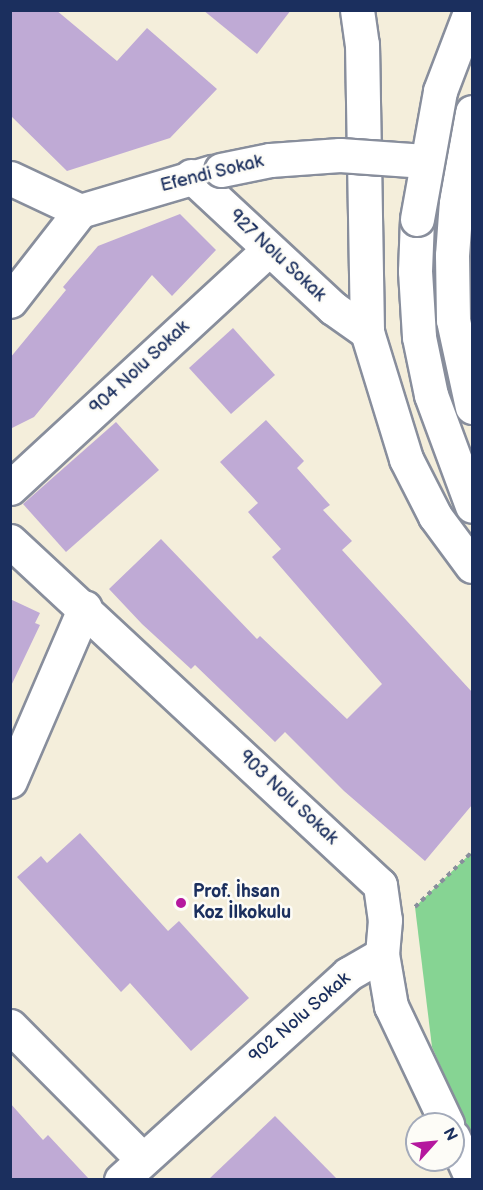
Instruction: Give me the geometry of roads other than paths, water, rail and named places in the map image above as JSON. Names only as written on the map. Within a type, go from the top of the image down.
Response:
[{"type":"street","points":[[357,10],[362,44],[367,332],[406,459],[435,516],[472,566]]},
{"type":"street","points":[[456,10],[472,24]]},
{"type":"street","points":[[471,10],[440,91],[425,161],[417,219],[415,271],[419,337],[431,395],[472,506]]},
{"type":"street","points":[[472,112],[459,160],[452,255],[453,320],[472,407]]},
{"type":"street","name":"Efendi Sokak","points":[[80,211],[206,173],[270,160],[340,155],[425,161]]},
{"type":"street","name":"927 Nolu Sokak","points":[[206,173],[269,249],[333,308],[367,332]]},
{"type":"street","points":[[10,178],[80,211],[10,301]]},
{"type":"street","name":"904 Nolu Sokak","points":[[10,488],[269,249]]},
{"type":"street","name":"903 Nolu Sokak","points":[[10,541],[85,607],[380,885],[385,920],[382,954],[391,1006],[441,1112]]},
{"type":"street","points":[[10,781],[85,607]]},
{"type":"street","name":"902 Nolu Sokak","points":[[132,1169],[348,974],[382,954]]},
{"type":"street","points":[[10,1026],[132,1169]]},
{"type":"street","points":[[465,1164],[472,1179]]},
{"type":"place","name":"Prof. İhsan Koz İlkokulu","points":[[181,903]]}]
